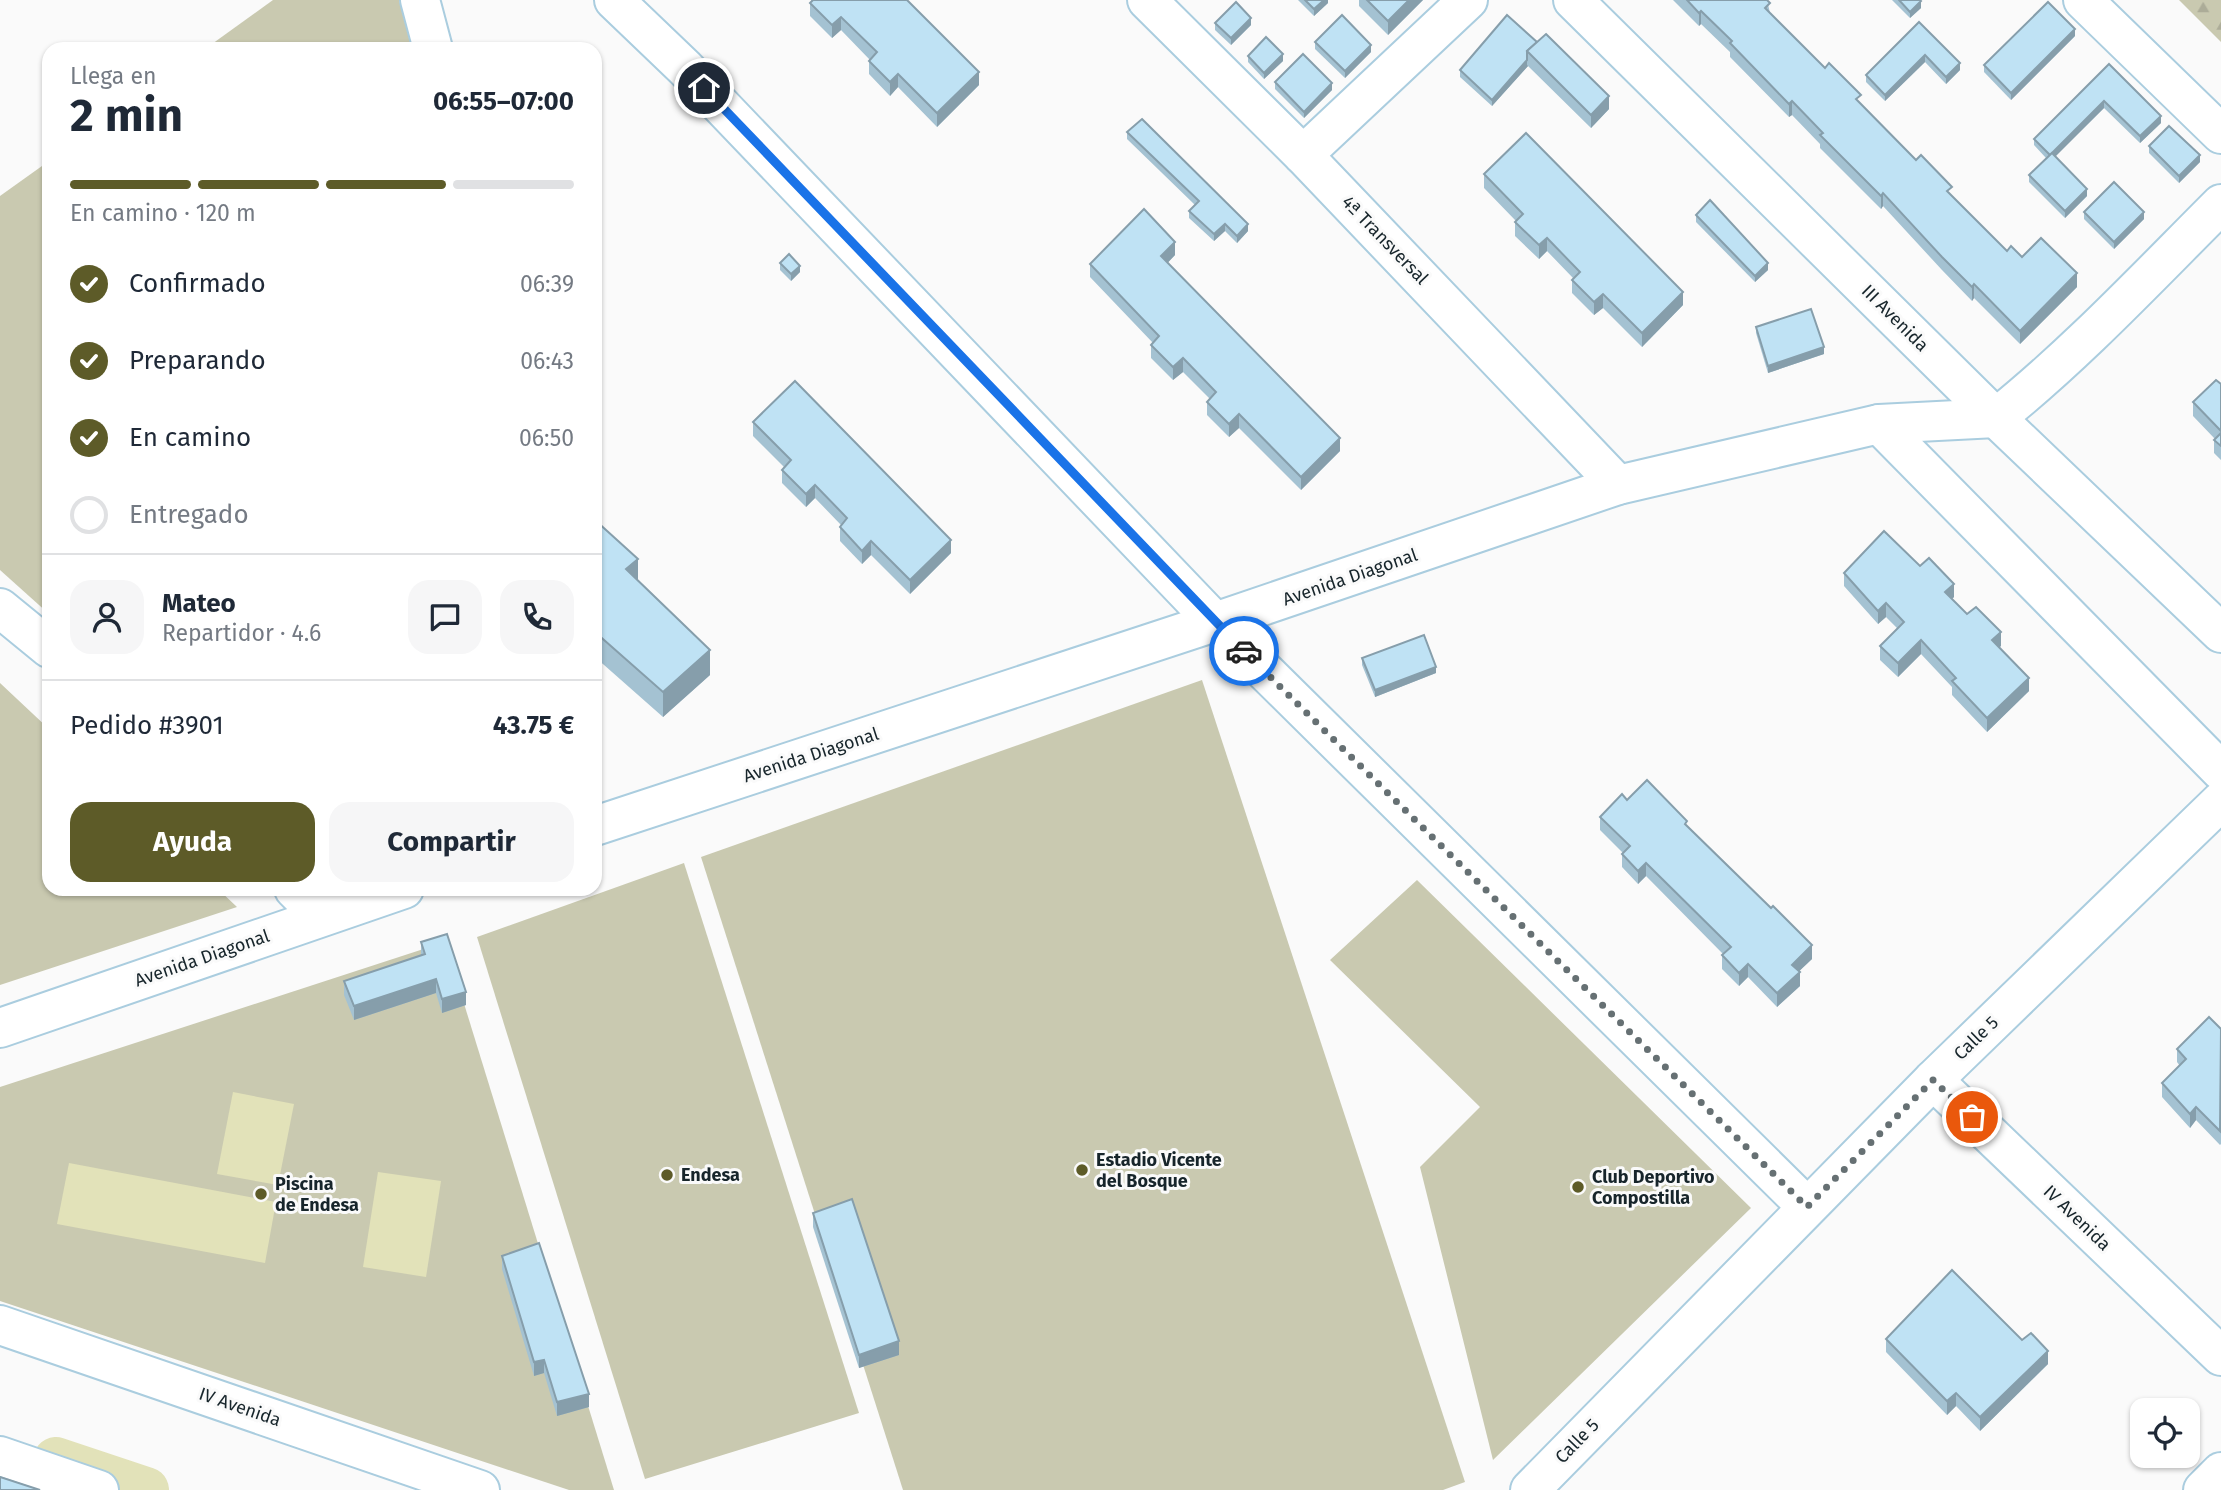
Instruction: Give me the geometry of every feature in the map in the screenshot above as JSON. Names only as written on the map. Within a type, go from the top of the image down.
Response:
[{"type":"street","points":[[420,0],[431,42]]},
{"type":"street","points":[[614,0],[685,68],[1215,622],[1807,1207]]},
{"type":"street","name":"4ª Transversal","points":[[1147,0],[1303,155],[1618,485]]},
{"type":"street","points":[[1303,155],[1468,0]]},
{"type":"street","name":"III Avenida","points":[[1573,0],[1996,418],[2221,633]]},
{"type":"street","points":[[2083,0],[2221,134]]},
{"type":"street","points":[[1996,418],[2075,350],[2221,204]]},
{"type":"street","name":"Avenida Diagonal","points":[[602,824],[1215,622],[1618,485],[1879,424],[1996,418]]},
{"type":"street","points":[[1879,424],[2221,771]]},
{"type":"street","points":[[0,608],[42,642]]},
{"type":"street","name":"Calle 5","points":[[1530,1490],[1933,1080],[2221,801]]},
{"type":"street","points":[[301,896],[321,916]]},
{"type":"street","name":"Avenida Diagonal","points":[[0,1028],[382,896]]},
{"type":"street","name":"IV Avenida","points":[[1933,1080],[2221,1356]]},
{"type":"street","name":"IV Avenida","points":[[0,1325],[480,1490]]},
{"type":"street","points":[[0,1455],[99,1490]]},
{"type":"street","points":[[2203,1490],[2221,1472]]},
{"type":"green space","points":[[273,0],[399,0],[410,42],[215,42]]},
{"type":"green space","points":[[2179,0],[2221,0],[2221,42]]},
{"type":"green space","points":[[42,166],[42,608],[0,570],[0,196]]},
{"type":"green space","name":"Estadio Vicente del Bosque","points":[[1202,680],[1465,1482],[1443,1490],[903,1490],[701,857]]},
{"type":"green space","points":[[0,683],[42,722],[42,896],[225,896],[237,907],[0,985]]},
{"type":"green space","name":"Endesa","points":[[684,863],[859,1413],[645,1479],[477,937],[592,896],[602,896],[602,892]]},
{"type":"green space","name":"Club Deportivo Compostilla","points":[[1417,880],[1751,1208],[1493,1460],[1420,1167],[1480,1107],[1330,960]]},
{"type":"green space","name":"Piscina de Endesa","points":[[445,942],[614,1490],[569,1490],[0,1301],[0,1087]]},
{"type":"shaded area","points":[[233,1092],[294,1104],[278,1185],[217,1174]]},
{"type":"shaded area","points":[[69,1163],[276,1202],[265,1263],[57,1224]]},
{"type":"shaded area","points":[[378,1172],[441,1181],[426,1277],[363,1267]]},
{"type":"building","points":[[813,0],[907,0],[979,72],[937,113],[898,74],[890,82],[869,61],[877,52],[841,17],[832,25],[810,3]]},
{"type":"building","points":[[1305,0],[1324,0],[1314,9]]},
{"type":"building","points":[[1367,0],[1409,0],[1388,21]]},
{"type":"building","points":[[1687,0],[1767,0],[1770,3],[1765,8],[1825,68],[1829,63],[1861,95],[1856,99],[1916,160],[1921,155],[1952,187],[1947,191],[2007,251],[2011,246],[2022,257],[2041,238],[2077,273],[2020,331],[1974,284],[1972,287],[1942,257],[1883,193],[1881,196],[1820,135],[1823,133],[1792,101],[1789,104],[1730,43],[1732,41]]},
{"type":"building","points":[[1899,0],[1920,0],[1921,1],[1910,12]]},
{"type":"building","points":[[1236,2],[1251,18],[1231,38],[1215,23]]},
{"type":"building","points":[[2048,2],[2075,29],[2011,93],[1984,65]]},
{"type":"building","points":[[1342,15],[1371,45],[1345,71],[1315,42]]},
{"type":"building","points":[[1507,15],[1537,42],[1527,51],[1527,60],[1492,100],[1460,70]]},
{"type":"building","points":[[1919,22],[1960,63],[1946,77],[1925,55],[1885,95],[1866,75]]},
{"type":"building","points":[[1546,34],[1609,96],[1591,115],[1527,51]]},
{"type":"building","points":[[1266,37],[1283,54],[1264,73],[1248,56]]},
{"type":"building","points":[[1303,54],[1332,83],[1304,112],[1275,82]]},
{"type":"building","points":[[2109,64],[2161,116],[2140,136],[2104,101],[2050,155],[2034,139]]},
{"type":"building","points":[[1142,119],[1248,224],[1237,236],[1225,224],[1214,234],[1189,211],[1199,201],[1127,132]]},
{"type":"building","points":[[2169,126],[2200,155],[2179,176],[2149,146]]},
{"type":"building","points":[[1526,133],[1683,292],[1642,333],[1603,294],[1594,302],[1572,280],[1580,272],[1547,238],[1539,245],[1515,222],[1523,214],[1484,174]]},
{"type":"building","points":[[2052,153],[2087,189],[2065,211],[2029,175]]},
{"type":"building","points":[[2114,182],[2144,212],[2114,242],[2084,212]]},
{"type":"building","points":[[1710,200],[1768,263],[1755,276],[1696,215]]},
{"type":"building","points":[[1144,209],[1175,242],[1161,256],[1340,438],[1301,477],[1239,414],[1229,424],[1207,402],[1216,392],[1183,358],[1173,367],[1151,345],[1159,336],[1090,264]]},
{"type":"building","points":[[789,254],[800,266],[791,274],[780,263]]},
{"type":"building","points":[[1811,309],[1824,347],[1768,366],[1756,327]]},
{"type":"building","points":[[2216,380],[2221,384],[2221,431],[2193,402]]},
{"type":"building","points":[[795,381],[951,540],[910,580],[871,541],[862,551],[840,527],[847,518],[815,485],[806,494],[782,470],[791,460],[753,422]]},
{"type":"building","points":[[2221,433],[2221,446],[2214,440]]},
{"type":"building","points":[[602,526],[638,559],[626,569],[710,650],[663,692],[602,638]]},
{"type":"building","points":[[1884,531],[1920,566],[1929,558],[1954,584],[1945,592],[1967,614],[1976,607],[2001,632],[1992,640],[2029,678],[1987,718],[1952,681],[1956,678],[1921,640],[1898,663],[1880,646],[1904,622],[1886,603],[1878,611],[1844,573]]},
{"type":"building","points":[[1424,635],[1436,667],[1375,690],[1362,658]]},
{"type":"building","points":[[1647,780],[1687,821],[1685,824],[1812,945],[1792,965],[1800,972],[1777,993],[1748,964],[1739,973],[1722,955],[1731,947],[1646,863],[1638,871],[1622,854],[1630,846],[1600,817],[1622,794],[1627,800]]},
{"type":"building","points":[[447,934],[466,992],[442,999],[436,979],[354,1006],[344,981],[425,954],[421,942]]},
{"type":"building","points":[[2209,1017],[2221,1029],[2220,1131],[2196,1107],[2190,1114],[2162,1083],[2186,1059],[2177,1049]]},
{"type":"building","points":[[852,1199],[899,1341],[859,1355],[813,1213]]},
{"type":"building","points":[[539,1243],[589,1394],[557,1402],[544,1360],[534,1362],[502,1256]]},
{"type":"building","points":[[1952,1270],[2022,1340],[2031,1333],[2048,1351],[1980,1417],[1956,1393],[1947,1401],[1886,1339]]},
{"type":"building","points":[[0,1477],[40,1490],[0,1490]]},
{"type":"waterway","points":[[56,1460],[146,1490]]},
{"type":"way so far","points":[[1244,651],[1807,1207],[1933,1080],[1972,1117]]},
{"type":"place","name":"Estadio Vicente del Bosque","points":[[1082,1170]]},
{"type":"place","name":"Endesa","points":[[667,1175]]},
{"type":"place","name":"Club Deportivo Compostilla","points":[[1578,1187]]},
{"type":"place","name":"Piscina de Endesa","points":[[261,1194]]},
{"type":"route","points":[[704,88],[1244,651]]}]
